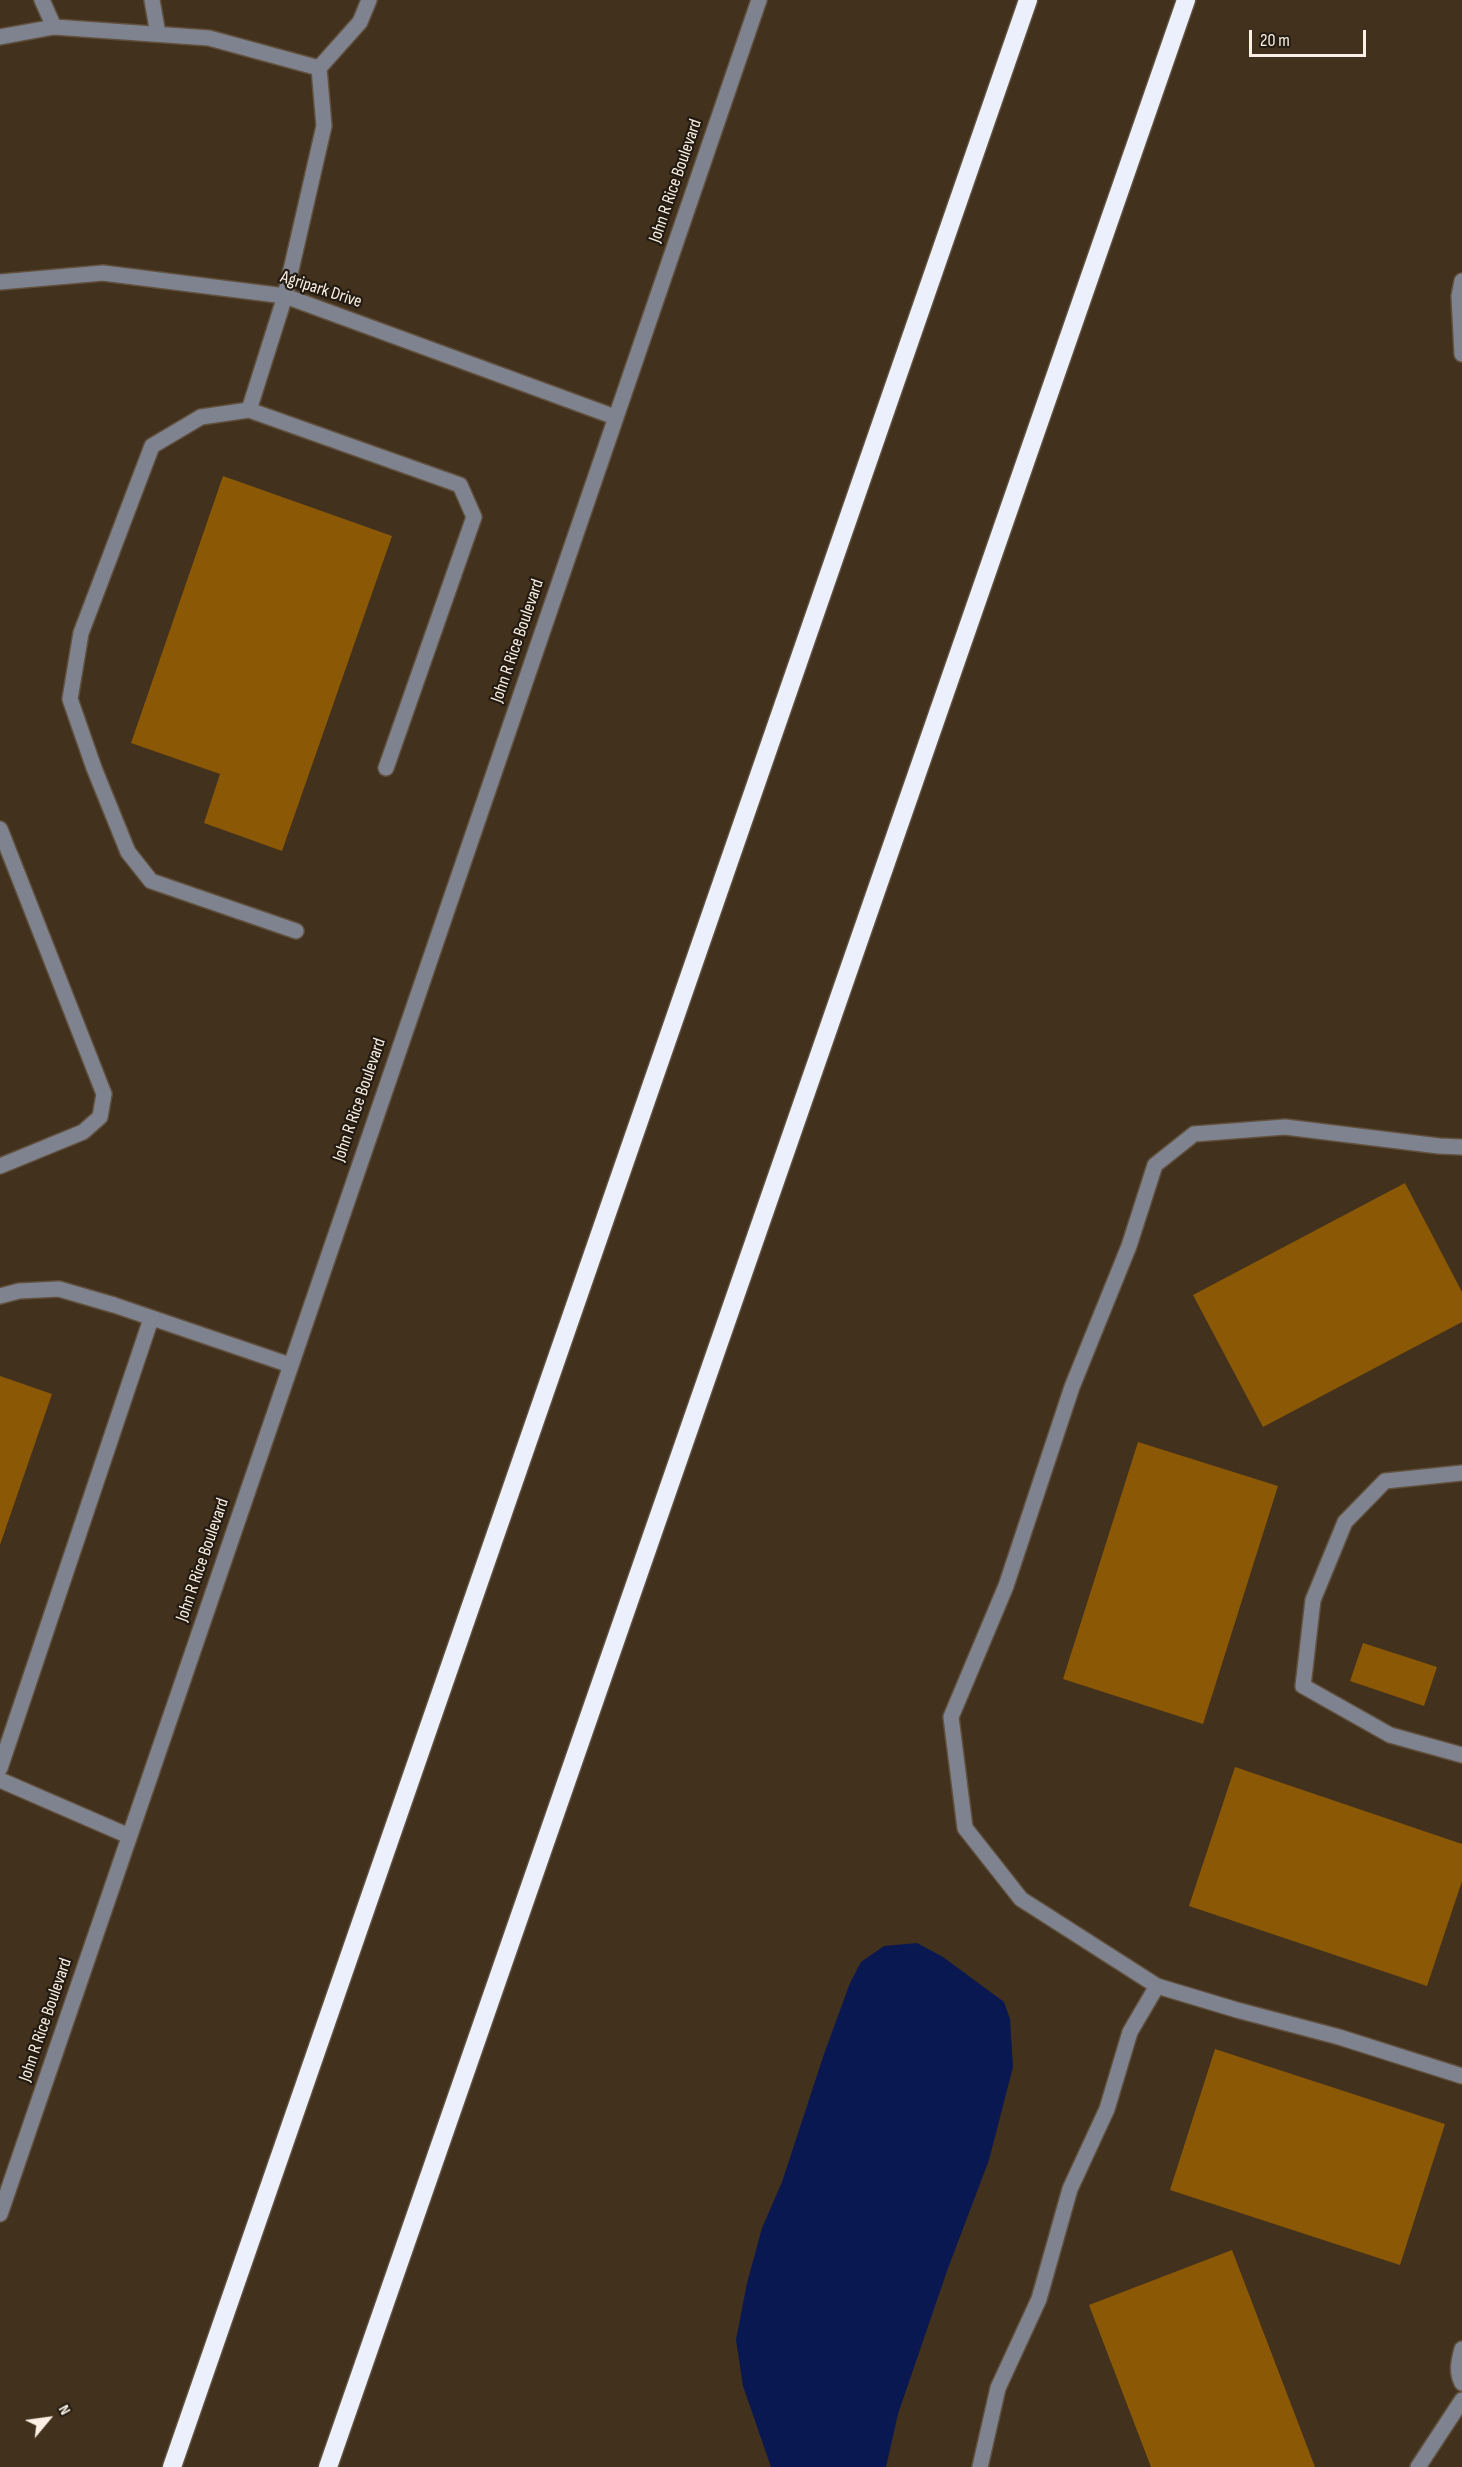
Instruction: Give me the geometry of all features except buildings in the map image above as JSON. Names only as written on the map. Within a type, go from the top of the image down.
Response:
[{"type":"highway","points":[[172,2467],[1028,0]]},
{"type":"highway","points":[[328,2467],[1186,0]]},
{"type":"street","points":[[42,0],[54,27]]},
{"type":"street","points":[[152,0],[158,34]]},
{"type":"street","points":[[249,410],[285,296],[324,126],[319,68],[360,22],[369,0]]},
{"type":"street","name":"John R Rice Boulevard","points":[[0,2214],[759,0]]},
{"type":"street","points":[[0,37],[54,27],[209,38],[319,68]]},
{"type":"street","name":"Agripark Drive","points":[[0,282],[102,273],[285,296],[615,417]]},
{"type":"street","points":[[1462,281],[1459,296],[1462,354]]},
{"type":"street","points":[[296,931],[151,881],[128,852],[94,768],[70,699],[81,633],[152,446],[201,417],[249,410],[460,485],[474,517],[386,768]]},
{"type":"street","points":[[0,829],[104,1094],[100,1117],[83,1132],[0,1166]]},
{"type":"street","points":[[1462,1147],[1285,1127],[1194,1134],[1155,1165],[1129,1246],[1072,1388],[1006,1586],[951,1717],[965,1828],[1021,1899],[1157,1986],[1339,2037],[1462,2076]]},
{"type":"street","points":[[0,1296],[59,1289],[114,1305],[290,1365]]},
{"type":"street","points":[[0,1768],[151,1319]]},
{"type":"street","points":[[1462,1473],[1384,1481],[1345,1522],[1313,1600],[1303,1686],[1390,1735],[1462,1755]]},
{"type":"street","points":[[0,1779],[129,1836]]},
{"type":"street","points":[[980,2467],[998,2388],[1039,2299],[1070,2189],[1107,2109],[1130,2032],[1157,1986]]},
{"type":"street","points":[[1462,2349],[1458,2362],[1459,2377],[1462,2383]]},
{"type":"street","points":[[1418,2467],[1462,2400]]},
{"type":"shaded area","points":[[917,1943],[943,1957],[1004,2002],[1010,2019],[1013,2067],[989,2160],[947,2271],[898,2414],[886,2467],[771,2467],[743,2386],[736,2340],[747,2283],[762,2228],[782,2182],[850,1983],[861,1962],[884,1946]]}]
